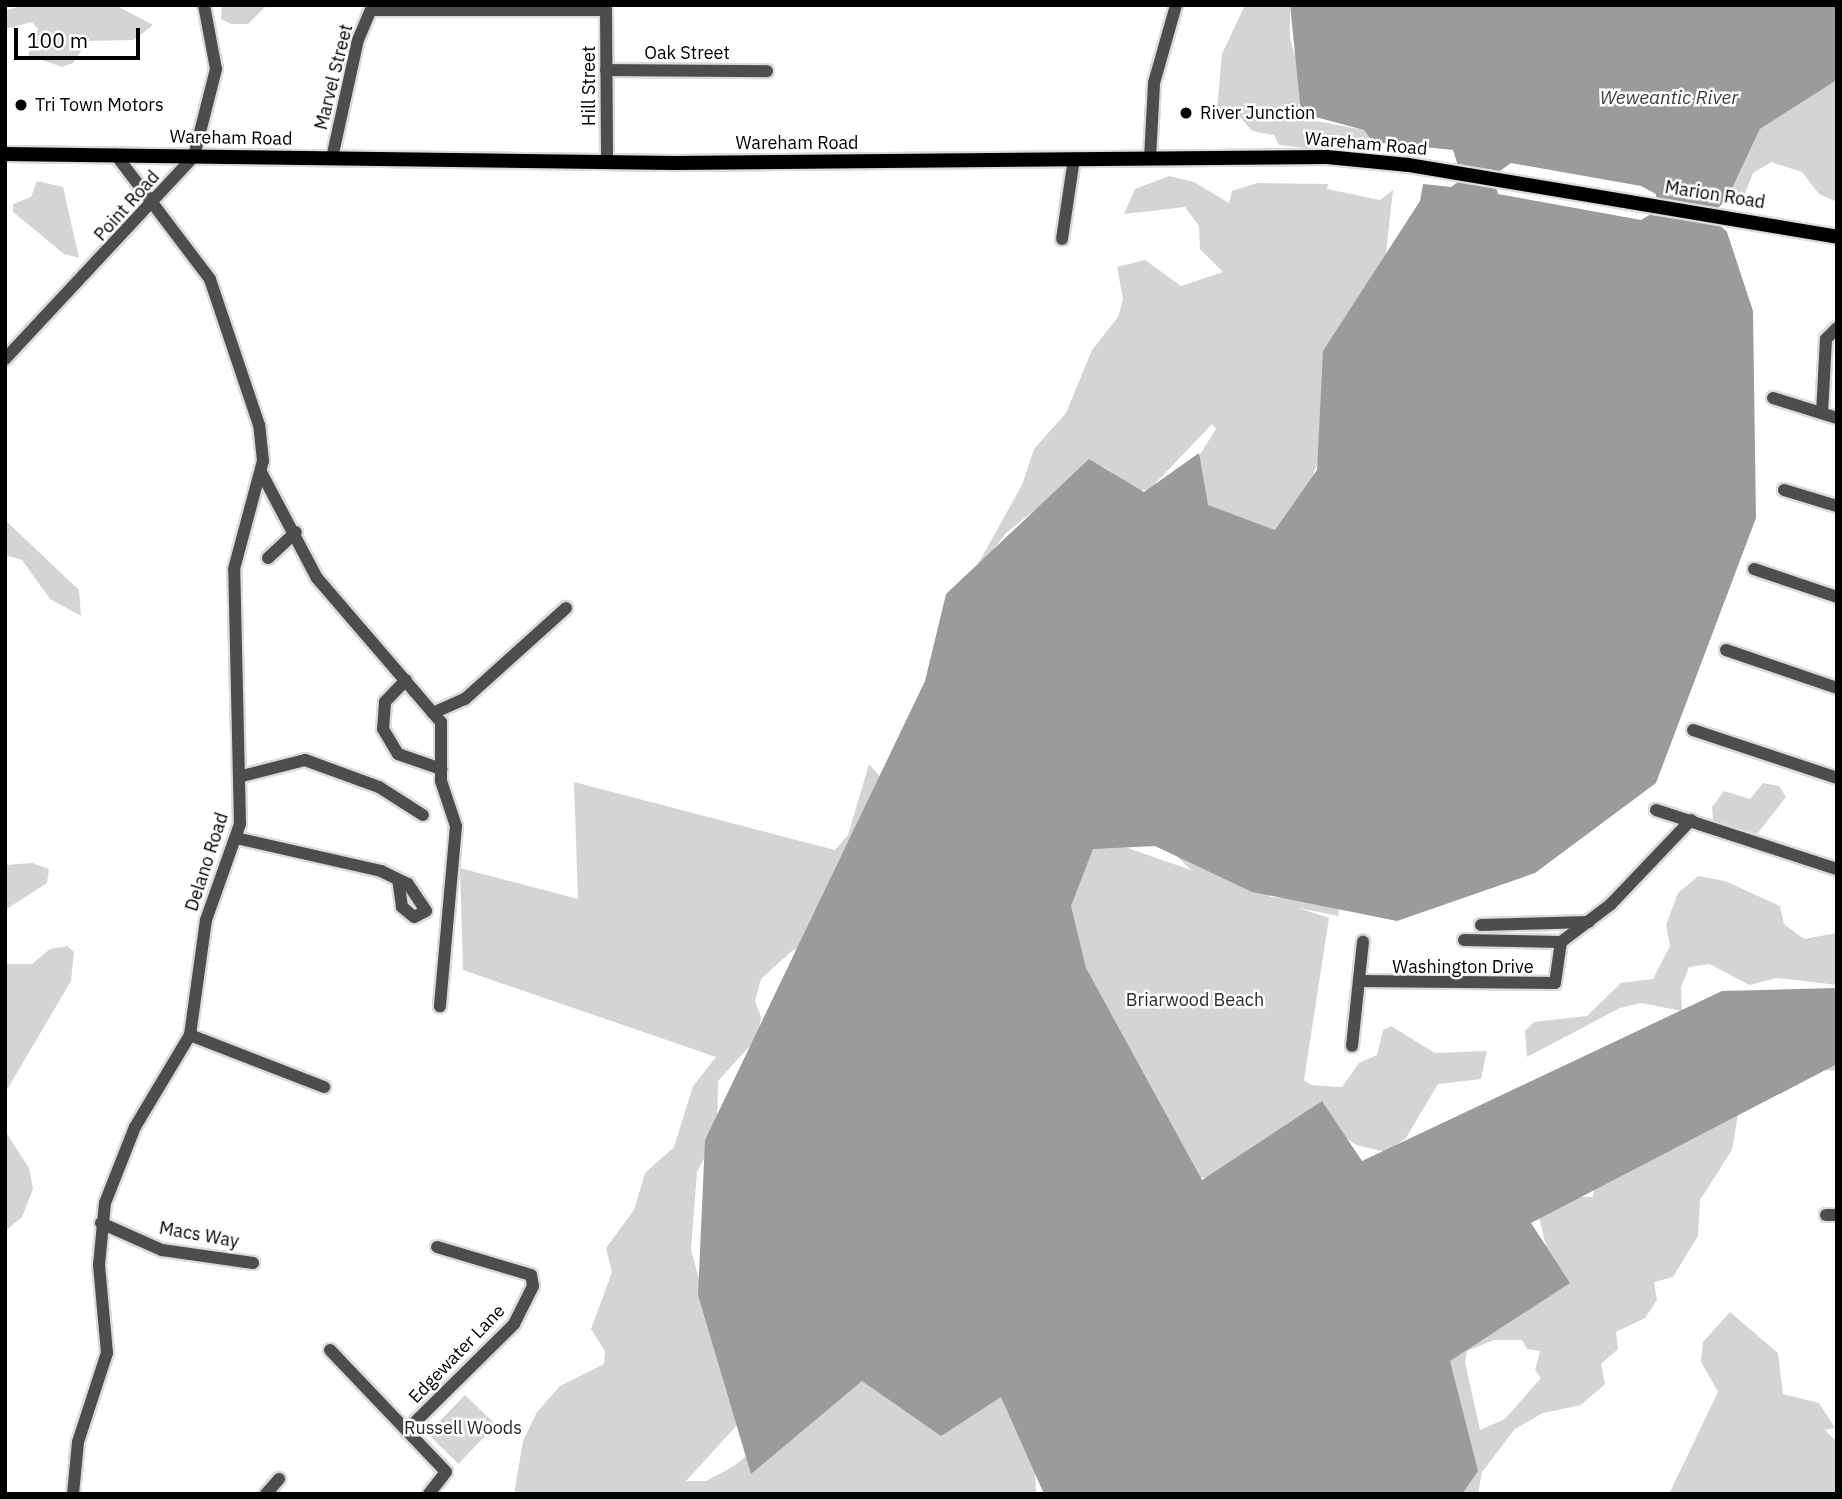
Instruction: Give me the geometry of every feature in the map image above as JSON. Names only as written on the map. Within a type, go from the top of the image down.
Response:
[{"type":"main road","name":"Wareham Road","points":[[6,158],[116,155],[607,162],[1327,157],[1457,173],[1587,194]]},
{"type":"main road","name":"Marion Road","points":[[1587,194],[1837,237]]},
{"type":"street","name":"Point Road","points":[[5,359],[194,156],[216,69],[204,5]]},
{"type":"street","points":[[1150,158],[1154,83],[1177,5]]},
{"type":"street","name":"Hill Street","points":[[373,7],[606,10],[607,162]]},
{"type":"street","name":"Marvel Street","points":[[332,158],[358,40],[373,7]]},
{"type":"street","name":"Oak Street","points":[[606,70],[767,71]]},
{"type":"street","name":"Delano Road","points":[[74,1494],[78,1442],[107,1353],[101,1223],[128,1140],[190,1035],[206,920],[236,838],[242,776],[234,569],[261,472],[259,425],[218,296],[154,202],[116,155]]},
{"type":"street","points":[[1062,239],[1074,159]]},
{"type":"street","points":[[1822,413],[1823,365],[1835,328]]},
{"type":"street","points":[[1773,398],[1837,418]]},
{"type":"street","points":[[261,472],[296,532],[317,578],[441,722],[441,769],[456,826],[440,1006]]},
{"type":"street","points":[[1784,490],[1837,506]]},
{"type":"street","points":[[268,558],[296,532]]},
{"type":"street","points":[[1754,569],[1837,597]]},
{"type":"street","points":[[433,713],[465,699],[566,608]]},
{"type":"street","points":[[1726,650],[1837,688]]},
{"type":"street","points":[[406,680],[385,702],[383,729],[398,754],[441,769]]},
{"type":"street","points":[[1693,730],[1837,778]]},
{"type":"street","points":[[242,776],[305,760],[379,787],[424,815]]},
{"type":"street","points":[[1656,810],[1837,869]]},
{"type":"street","points":[[1464,940],[1561,942],[1589,922],[1691,820]]},
{"type":"street","points":[[236,838],[398,880]]},
{"type":"street","points":[[1480,925],[1589,922]]},
{"type":"street","points":[[1352,1046],[1363,942]]},
{"type":"street","name":"Washington Drive","points":[[1360,981],[1555,983],[1561,942]]},
{"type":"street","points":[[190,1035],[324,1087]]},
{"type":"street","name":"Macs Way","points":[[101,1223],[162,1250],[253,1263]]},
{"type":"street","name":"Edgewater Lane","points":[[408,1429],[514,1324],[533,1286],[531,1275],[437,1247]]},
{"type":"street","points":[[330,1350],[446,1472],[429,1494]]},
{"type":"street","points":[[266,1494],[279,1479]]},
{"type":"green space","points":[[24,5],[115,5],[153,25],[134,40],[88,41],[73,63],[62,67],[28,55],[38,29],[32,22],[5,29],[5,11]]},
{"type":"green space","points":[[222,5],[267,5],[248,24],[231,24],[221,19]]},
{"type":"green space","points":[[1245,5],[1290,5],[1290,38],[1304,89],[1298,108],[1317,121],[1364,130],[1373,142],[1335,139],[1315,149],[1279,145],[1274,135],[1252,131],[1239,116],[1217,109],[1222,54]]},
{"type":"green space","points":[[1837,80],[1837,202],[1819,194],[1802,172],[1771,162],[1753,173],[1742,201],[1727,199],[1760,129]]},
{"type":"green space","points":[[1169,176],[1194,182],[1229,203],[1232,191],[1257,183],[1328,184],[1327,189],[1380,200],[1393,190],[1385,262],[1293,536],[1230,533],[1200,496],[1197,459],[1216,429],[1212,424],[1149,490],[1136,490],[1104,467],[1090,466],[1006,533],[968,582],[1022,485],[1034,449],[1066,413],[1092,350],[1118,317],[1123,299],[1117,267],[1145,260],[1181,286],[1223,272],[1200,249],[1199,226],[1185,207],[1124,214],[1135,189]]},
{"type":"green space","points":[[37,181],[63,187],[79,258],[64,254],[13,212],[13,204],[31,197]]},
{"type":"green space","points":[[5,520],[79,590],[81,616],[50,599],[22,560],[5,555]]},
{"type":"green space","points":[[869,764],[882,779],[811,946],[793,950],[761,979],[755,1001],[761,1017],[758,1037],[718,1081],[717,1134],[697,1172],[691,1250],[739,1423],[686,1481],[706,1481],[734,1466],[855,1365],[997,1378],[1035,1470],[1036,1494],[514,1494],[523,1441],[537,1412],[560,1386],[604,1364],[605,1351],[591,1329],[612,1272],[606,1248],[634,1210],[645,1173],[674,1147],[693,1086],[716,1057],[463,970],[460,868],[578,899],[574,782],[835,850],[848,835]]},
{"type":"green space","points":[[1763,783],[1779,786],[1786,797],[1757,834],[1713,821],[1712,807],[1724,791],[1750,799]]},
{"type":"green space","name":"Briarwood Beach","points":[[1134,832],[1217,857],[1270,897],[1321,900],[1338,908],[1339,916],[1299,908],[1329,918],[1304,1080],[1311,1085],[1342,1087],[1359,1063],[1377,1055],[1383,1030],[1391,1026],[1435,1053],[1487,1051],[1481,1079],[1438,1084],[1406,1138],[1386,1152],[1356,1145],[1323,1122],[1292,1156],[1257,1170],[1175,1182],[1147,1164],[1083,1042],[1056,975],[1049,900],[1064,860],[1083,844]],"holes":[[[1163,843],[1191,870],[1122,846],[1154,846]]]},
{"type":"green space","points":[[32,863],[49,869],[47,883],[5,910],[5,865]]},
{"type":"green space","points":[[1698,876],[1725,881],[1780,906],[1784,924],[1804,939],[1837,933],[1837,985],[1777,978],[1749,985],[1710,964],[1689,967],[1681,987],[1682,1011],[1641,1003],[1620,1008],[1527,1057],[1525,1031],[1534,1022],[1587,1016],[1621,983],[1653,979],[1670,946],[1666,925],[1678,893]]},
{"type":"green space","points":[[67,946],[74,952],[71,981],[5,1093],[5,964],[32,964],[50,949]]},
{"type":"green space","points":[[1808,1057],[1837,1060],[1837,1071],[1799,1068],[1786,1091],[1756,1096],[1738,1115],[1732,1150],[1700,1200],[1698,1236],[1673,1277],[1654,1282],[1657,1300],[1645,1318],[1616,1332],[1618,1349],[1601,1364],[1605,1384],[1581,1405],[1543,1413],[1515,1429],[1482,1472],[1478,1494],[1461,1494],[1462,1441],[1443,1328],[1447,1322],[1502,1321],[1540,1299],[1552,1272],[1537,1208],[1541,1196],[1593,1197],[1595,1183],[1611,1165],[1733,1108],[1751,1086]],"holes":[[[1494,1340],[1522,1340],[1527,1349],[1540,1351],[1535,1370],[1541,1378],[1505,1419],[1480,1430],[1465,1362],[1467,1351]]]},
{"type":"green space","points":[[5,1131],[29,1168],[33,1189],[22,1217],[5,1231]]},
{"type":"green space","points":[[1730,1312],[1778,1353],[1783,1394],[1819,1403],[1835,1428],[1825,1430],[1837,1442],[1837,1494],[1669,1494],[1718,1392],[1701,1362],[1703,1342]]},
{"type":"green space","name":"Russell Woods","points":[[465,1395],[496,1425],[458,1464],[427,1434]]},
{"type":"water","name":"Weweantic River","points":[[1290,5],[1837,5],[1837,80],[1760,129],[1727,199],[1710,216],[1727,232],[1753,311],[1756,518],[1656,783],[1535,873],[1397,921],[1252,892],[1155,846],[1093,849],[1071,906],[1086,968],[1202,1180],[1322,1101],[1362,1161],[1722,991],[1837,988],[1837,1064],[1531,1223],[1570,1283],[1450,1361],[1478,1471],[1462,1494],[1044,1494],[1001,1397],[941,1436],[862,1381],[751,1474],[698,1295],[705,1140],[925,681],[946,594],[1089,459],[1144,492],[1199,453],[1208,505],[1275,530],[1317,470],[1323,351],[1420,201],[1423,184],[1451,187],[1462,179],[1453,150],[1373,142],[1364,130],[1301,113]],"holes":[[[1511,163],[1641,186],[1656,194],[1656,211],[1641,220],[1498,194],[1493,176]]]},
{"type":"place","name":"Tri Town Motors","points":[[21,105]]},
{"type":"place","name":"River Junction","points":[[1186,113]]}]
